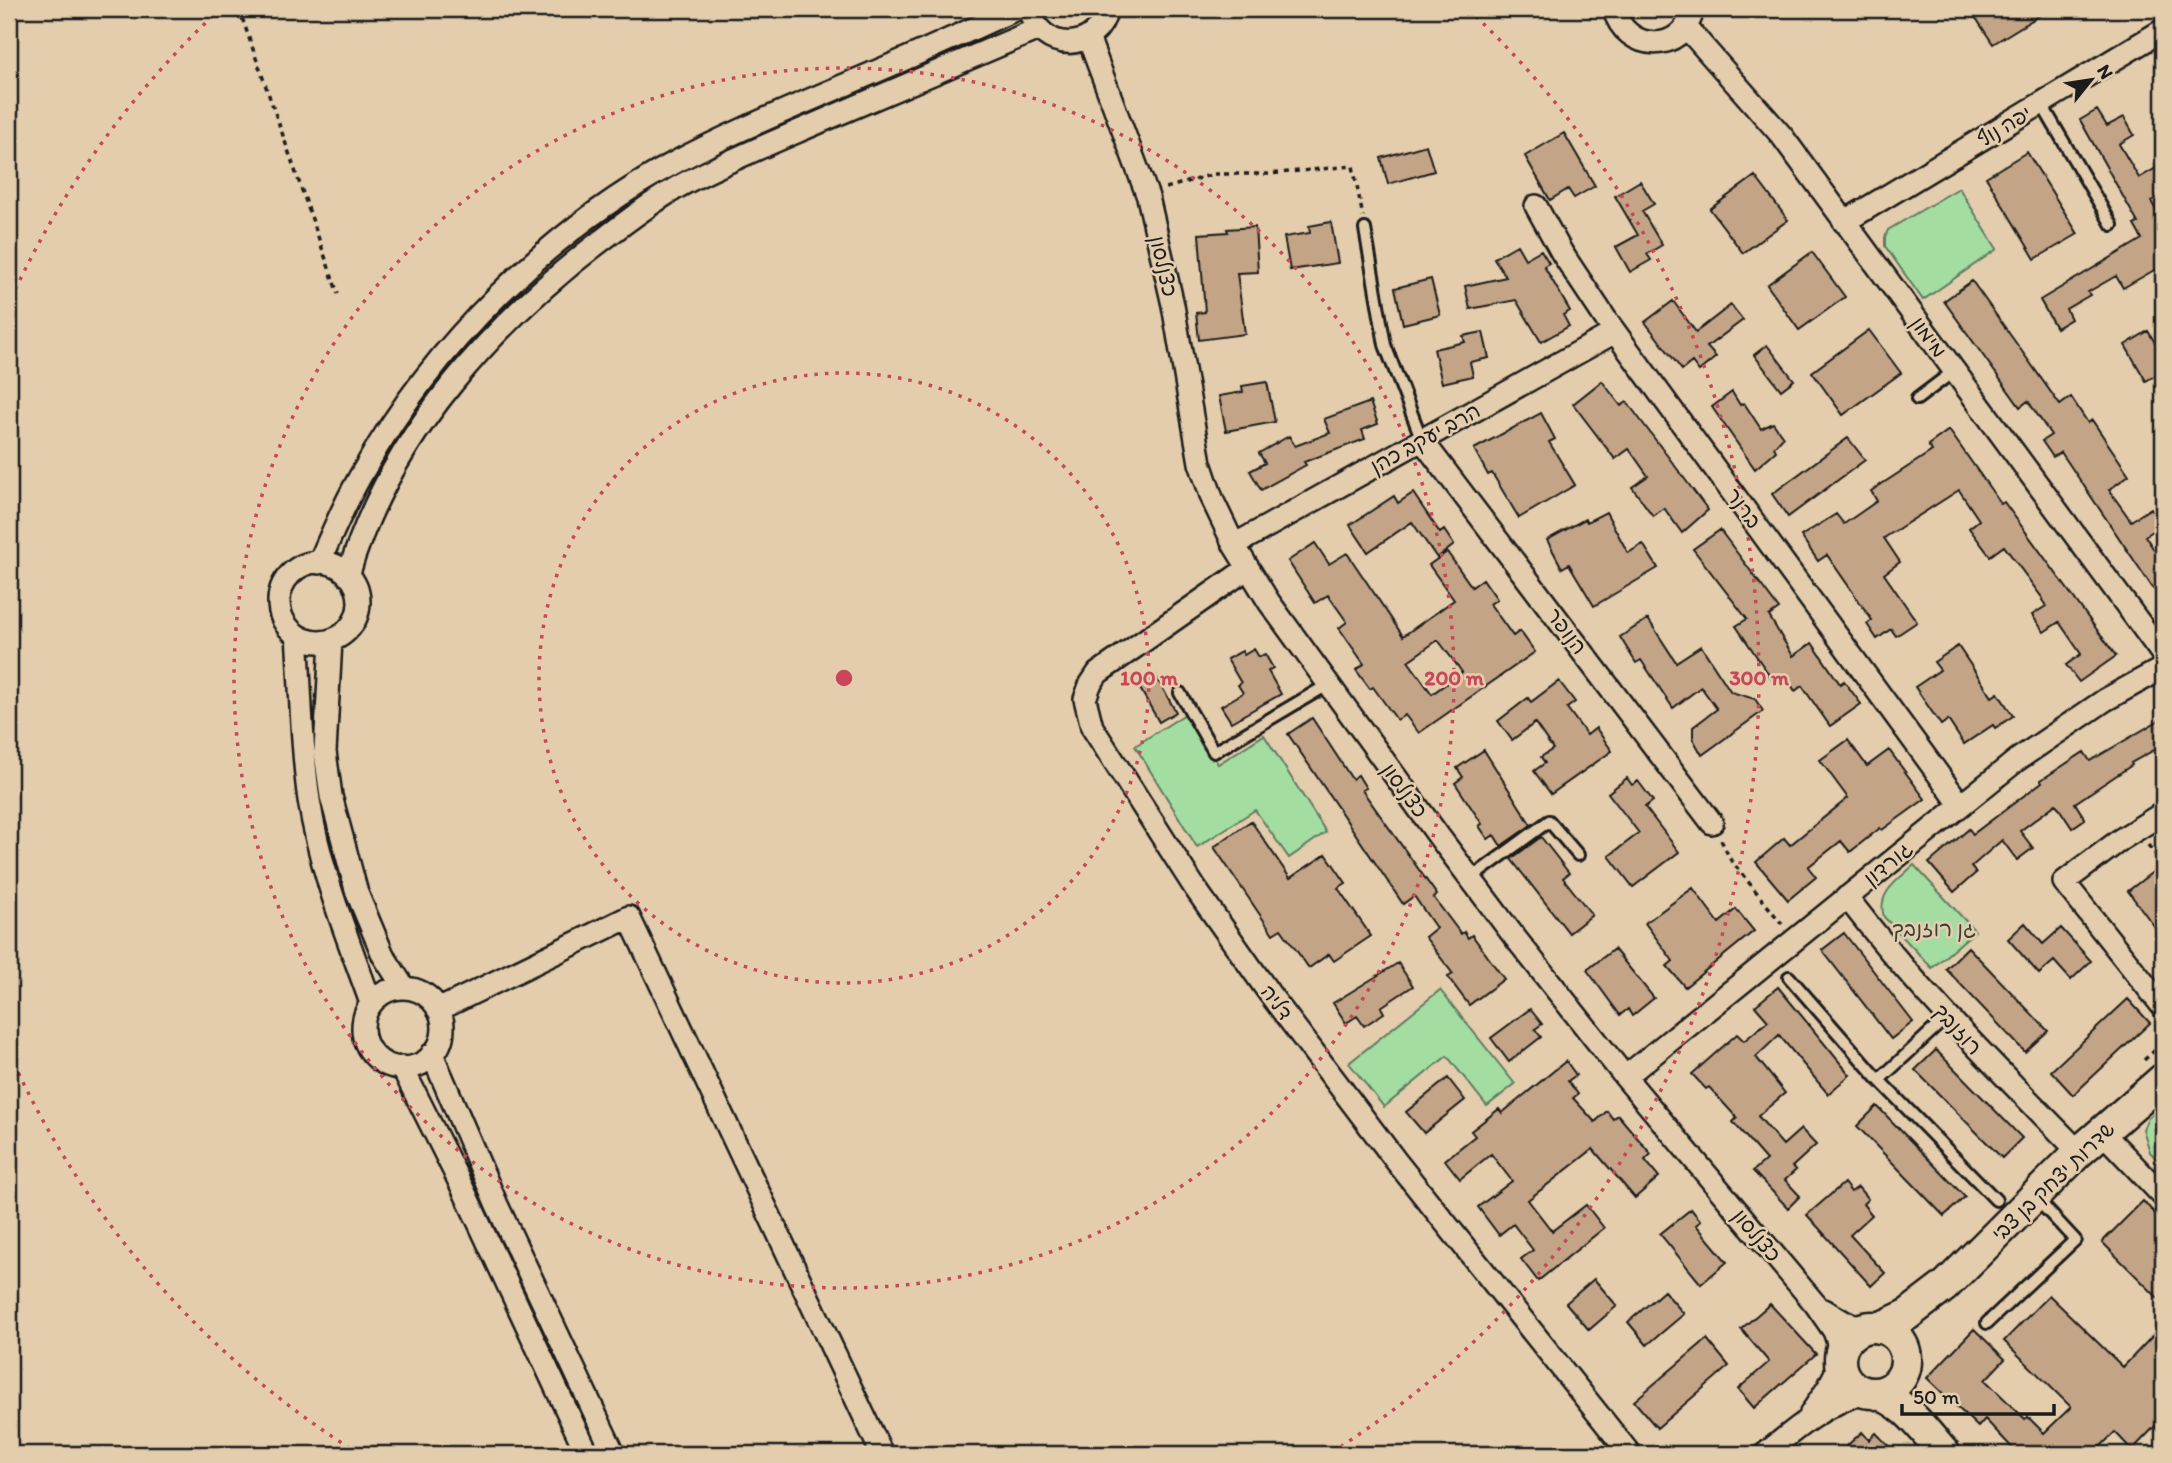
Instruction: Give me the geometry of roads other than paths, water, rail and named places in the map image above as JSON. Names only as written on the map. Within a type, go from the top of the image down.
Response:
[{"type":"street","points":[[319,563],[364,468],[414,393],[502,292],[583,221],[673,164],[734,133],[924,52],[1016,9]]},
{"type":"street","points":[[1029,9],[1038,29],[1050,38],[1074,42],[1088,37],[1100,26],[1107,9]]},
{"type":"street","points":[[1614,9],[1623,30],[1644,42],[1666,41],[1690,18]]},
{"type":"street","name":"מימון","points":[[1690,18],[1782,136],[2163,655]]},
{"type":"street","points":[[348,576],[358,541],[374,503],[417,431],[463,371],[508,321],[570,264],[628,220],[683,184],[756,149],[1038,29]]},
{"type":"street","name":"יפה נוף","points":[[1844,222],[2163,30]]},
{"type":"street","name":"כצנלסון","points":[[1088,37],[1148,197],[1173,305],[1200,463],[1213,501],[1234,545],[1269,602],[1470,878],[1625,1077],[1816,1305],[1834,1331],[1841,1357]]},
{"type":"street","name":"ברנר","points":[[1536,206],[1562,253],[1615,332],[1960,804]]},
{"type":"street","name":"הרב יעקב כהן","points":[[1234,545],[1615,332]]},
{"type":"street","name":"הנופר","points":[[1422,440],[1712,823]]},
{"type":"street","points":[[319,563],[336,567],[348,576],[356,589],[357,612],[350,627],[331,640],[316,642],[297,635],[289,628],[281,615],[280,592],[287,579],[299,568],[319,563]]},
{"type":"street","name":"דליה","points":[[1248,568],[1098,673],[1090,685],[1086,699],[1092,727],[1182,869],[1276,1001],[1396,1161],[1630,1454]]},
{"type":"street","points":[[297,635],[302,741],[312,815],[332,897],[371,1003]]},
{"type":"street","points":[[331,640],[325,752],[331,796],[356,893],[383,955],[404,988]]},
{"type":"street","name":"גורדון","points":[[1625,1077],[2017,760],[2075,719],[2163,668]]},
{"type":"street","points":[[2163,813],[2120,840],[2064,882],[2163,1007]]},
{"type":"street","name":"רוזנבך","points":[[1847,897],[1889,951],[1947,1017],[2079,1152]]},
{"type":"street","points":[[438,1010],[629,917],[882,1454]]},
{"type":"street","points":[[404,988],[413,989],[426,996],[438,1010],[442,1030],[432,1054],[422,1062],[402,1067],[385,1063],[373,1054],[368,1047],[363,1025],[371,1003],[389,990],[404,988]]},
{"type":"street","points":[[432,1054],[497,1205],[614,1454]]},
{"type":"street","points":[[402,1067],[463,1189],[587,1454]]},
{"type":"street","name":"שדרות יצחק בן צבי","points":[[1872,1328],[1907,1315],[1945,1286],[2079,1152],[2163,1079]]},
{"type":"street","points":[[2102,1132],[2163,1196]]},
{"type":"street","name":"שדרות יצחק בן צבי","points":[[1905,1361],[1918,1324],[1945,1286]]},
{"type":"street","name":"כצנלסון","points":[[1816,1305],[1842,1321],[1872,1328]]},
{"type":"street","points":[[1806,1420],[1828,1388],[1852,1335],[1872,1328],[1886,1330],[1898,1339],[1917,1413],[1937,1445]]},
{"type":"street","points":[[1841,1357],[1842,1372],[1848,1381],[1870,1392],[1886,1396],[1902,1407],[1937,1445]]},
{"type":"street","points":[[1765,1454],[1806,1420],[1843,1399],[1894,1385],[1905,1361]]},
{"type":"lane","points":[[2041,103],[2112,225]]},
{"type":"lane","points":[[1365,229],[1385,345],[1422,440]]},
{"type":"lane","points":[[1917,399],[1954,371]]},
{"type":"lane","points":[[1180,693],[1214,752],[1329,684]]},
{"type":"lane","points":[[1470,878],[1549,821],[1578,855]]},
{"type":"lane","points":[[1789,976],[1879,1080],[1996,1200]]},
{"type":"lane","points":[[1879,1080],[1947,1017]]},
{"type":"lane","points":[[1987,1324],[2074,1240],[2035,1197]]},
{"type":"park label","name":"גן רוזנבך","points":[[1934,928]]}]
